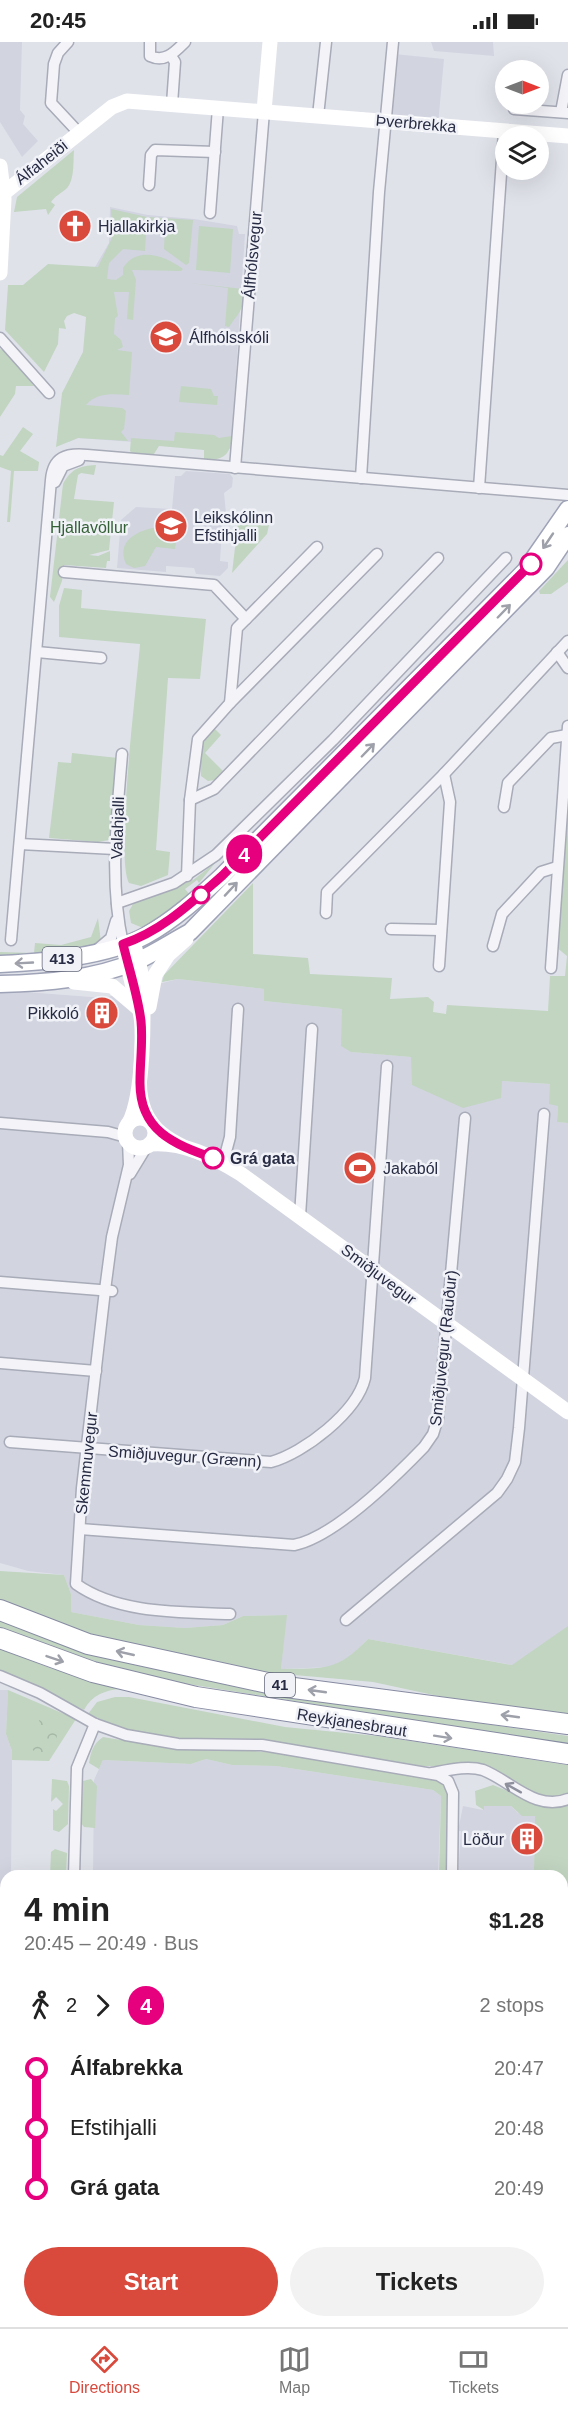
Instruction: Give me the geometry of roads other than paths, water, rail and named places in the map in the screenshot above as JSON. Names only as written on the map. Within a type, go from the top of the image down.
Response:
[{"type":"highway","name":"Reykjanesbraut","points":[[0,1610],[88,1644],[286,1687],[568,1724]]},
{"type":"highway","name":"Reykjanesbraut","points":[[0,1638],[93,1672],[196,1697],[568,1754]]},
{"type":"main road","name":"413","points":[[0,964],[52,962],[128,943],[181,913],[222,876],[525,571],[568,509]]},
{"type":"main road","name":"413","points":[[0,984],[59,981],[133,962],[190,932],[546,568],[568,535]]},
{"type":"street","name":"Álfaheiði","points":[[68,42],[54,64],[51,103],[79,133]]},
{"type":"street","points":[[150,42],[150,56],[161,58],[171,56],[185,42]]},
{"type":"street","name":"Álfhólsvegur","points":[[235,468],[270,42]]},
{"type":"street","points":[[318,116],[326,42]]},
{"type":"street","points":[[361,478],[393,42]]},
{"type":"street","points":[[171,56],[175,62],[171,104]]},
{"type":"street","points":[[549,112],[564,113],[562,93],[568,83],[565,79],[568,75]]},
{"type":"street","name":"Álfaheiði","points":[[4,193],[112,106],[122,102],[264,111]]},
{"type":"street","points":[[210,213],[218,108]]},
{"type":"street","name":"Þverbrekka","points":[[264,111],[495,129]]},
{"type":"street","name":"Þverbrekka","points":[[549,134],[568,136]]},
{"type":"street","points":[[149,185],[151,155],[155,150],[214,152]]},
{"type":"street","points":[[0,166],[4,193],[0,273]]},
{"type":"street","points":[[479,488],[501,180]]},
{"type":"street","points":[[0,338],[50,393]]},
{"type":"street","points":[[11,940],[52,472],[56,461],[72,454],[568,495]]},
{"type":"street","points":[[230,703],[237,628],[317,547]]},
{"type":"street","points":[[187,876],[190,800],[198,739],[230,703],[377,554]]},
{"type":"street","points":[[190,800],[214,789],[438,558]]},
{"type":"street","points":[[92,952],[111,938],[117,903],[187,876],[216,855],[325,748],[506,558]]},
{"type":"street","points":[[64,572],[214,585],[246,619]]},
{"type":"street","points":[[326,913],[327,892],[444,774],[568,641]]},
{"type":"street","points":[[37,652],[101,658]]},
{"type":"street","points":[[557,652],[568,668]]},
{"type":"street","points":[[551,968],[568,726]]},
{"type":"street","points":[[504,807],[508,783],[551,738],[567,735]]},
{"type":"street","name":"Valahjalli","points":[[122,754],[115,849],[117,903],[133,962]]},
{"type":"street","points":[[439,966],[450,802],[444,774]]},
{"type":"street","points":[[20,844],[115,849]]},
{"type":"street","points":[[493,946],[502,914],[541,872],[557,867]]},
{"type":"street","points":[[391,929],[441,930]]},
{"type":"street","points":[[141,1039],[156,975],[168,955],[185,942],[190,932]]},
{"type":"street","name":"Skemmuvegur","points":[[133,962],[142,980],[139,1014],[140,1085],[135,1111],[127,1132],[129,1165],[112,1237],[109,1290],[87,1448],[76,1584],[94,1597],[170,1611],[230,1614]]},
{"type":"street","points":[[59,981],[112,986],[139,1014]]},
{"type":"street","points":[[223,1163],[230,1137],[238,1009]]},
{"type":"street","points":[[300,1216],[312,1029]]},
{"type":"street","name":"Smiðjuvegur (Grænn)","points":[[9,1442],[271,1462],[287,1458],[301,1450],[350,1408],[361,1391],[365,1378],[387,1066]]},
{"type":"street","name":"Skemmuvegur","points":[[125,1185],[151,1136],[140,1085]]},
{"type":"street","points":[[346,1620],[502,1486],[512,1471],[517,1453],[524,1380],[544,1114]]},
{"type":"street","points":[[0,1123],[127,1132],[140,1118],[151,1136],[134,1146],[127,1132]]},
{"type":"street","name":"Smiðjuvegur (Rauður)","points":[[80,1529],[294,1545],[315,1539],[368,1498],[429,1441],[438,1418],[465,1118]]},
{"type":"street","name":"Smiðjuvegur","points":[[151,1136],[223,1163],[300,1216],[447,1326],[568,1412]]},
{"type":"street","points":[[0,1282],[109,1290]]},
{"type":"street","points":[[0,1363],[96,1371]]},
{"type":"street","points":[[0,1676],[40,1693],[95,1724],[150,1741],[262,1745],[432,1773],[472,1768],[483,1770],[544,1802],[568,1799]]},
{"type":"street","points":[[74,1870],[78,1768],[95,1724]]},
{"type":"street","points":[[432,1773],[448,1781],[453,1793],[452,1870]]},
{"type":"place","name":"Hjallakirkja","points":[[75,226]]},
{"type":"place","name":"Álfhólsskóli","points":[[166,337]]},
{"type":"place","name":"Leikskólinn Efstihjalli","points":[[171,526]]},
{"type":"place","name":"Pikkoló","points":[[102,1013]]},
{"type":"place","name":"Grá gata","points":[[213,1158]]},
{"type":"place","name":"Jakaból","points":[[360,1168]]},
{"type":"place","name":"Löður","points":[[527,1839]]},
{"type":"park label","name":"Hjallavöllur","points":[[89,527]]}]
